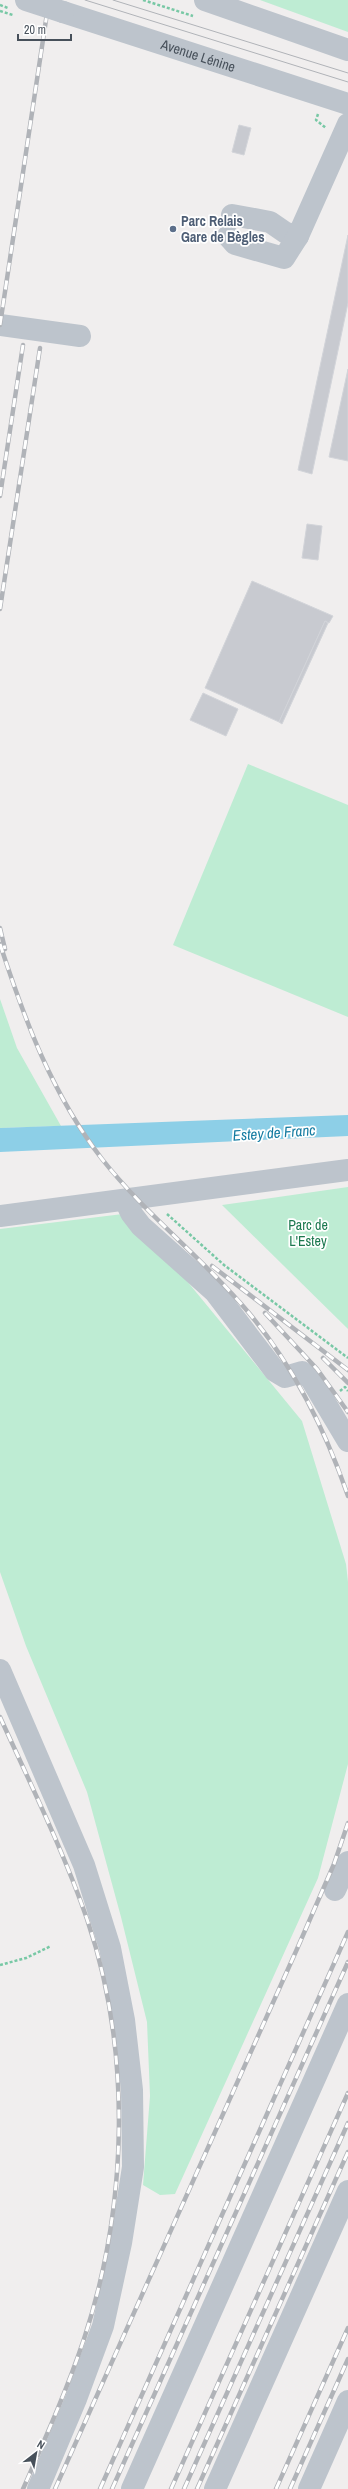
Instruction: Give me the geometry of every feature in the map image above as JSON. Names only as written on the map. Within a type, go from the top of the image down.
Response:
[{"type":"street","name":"Avenue Lénine","points":[[26,0],[348,104]]},
{"type":"street","points":[[205,0],[348,50]]},
{"type":"street","points":[[292,234],[270,222],[231,226],[235,244],[284,258],[292,234],[348,124]]},
{"type":"street","points":[[0,326],[80,336]]},
{"type":"street","points":[[0,1216],[348,1170]]},
{"type":"street","points":[[125,1200],[131,1213],[142,1226],[215,1292],[275,1371],[285,1377],[298,1372],[307,1374],[325,1401],[348,1441]]},
{"type":"street","points":[[0,1670],[84,1865],[110,1948],[124,2020],[132,2090],[133,2166],[121,2243],[103,2326],[76,2399],[38,2489]]},
{"type":"street","points":[[335,1890],[348,1862]]},
{"type":"street","points":[[132,2489],[348,2004]]},
{"type":"street","points":[[215,2489],[348,2191]]},
{"type":"street","points":[[308,2489],[348,2401]]},
{"type":"path","points":[[151,1196],[164,1211],[224,1265],[348,1358]]},
{"type":"path","points":[[0,1966],[26,1958],[51,1946]]},
{"type":"green space","points":[[260,0],[348,0],[348,32]]},
{"type":"green space","points":[[248,764],[348,805],[348,1017],[173,945]]},
{"type":"green space","points":[[0,999],[17,1048],[61,1126],[0,1128]]},
{"type":"green space","name":"Parc de L'Estey","points":[[348,1187],[348,1329],[222,1205]]},
{"type":"green space","points":[[131,1213],[302,1421],[346,1564],[348,1582],[348,1764],[318,1878],[175,2194],[160,2195],[143,2185],[150,2096],[147,2022],[121,1917],[87,1792],[26,1646],[0,1572],[0,1229]]},
{"type":"water","name":"Estey de Franc","points":[[348,1115],[348,1136],[0,1152],[0,1128]]},
{"type":"building","points":[[239,125],[251,128],[244,155],[232,152]]},
{"type":"building","points":[[348,235],[348,303],[312,474],[298,470]]},
{"type":"building","points":[[348,369],[348,461],[329,457]]},
{"type":"building","points":[[307,524],[322,526],[318,560],[302,558]]},
{"type":"building","points":[[252,581],[333,616],[329,623],[325,621],[279,722],[205,688]]},
{"type":"building","points":[[325,621],[328,623],[282,724],[279,722]]},
{"type":"building","points":[[203,693],[238,709],[226,736],[190,720]]},
{"type":"tram line","points":[[85,0],[348,82]]},
{"type":"tram line","points":[[113,0],[348,73]]},
{"type":"railway","points":[[0,325],[49,0]]},
{"type":"railway","points":[[0,496],[23,345]]},
{"type":"railway","points":[[0,609],[40,348]]},
{"type":"railway","points":[[0,928],[5,949]]},
{"type":"railway","points":[[0,944],[30,1029],[54,1083],[68,1109],[102,1159],[119,1179],[231,1293],[265,1334],[280,1355],[307,1400],[329,1447],[348,1496]]},
{"type":"railway","points":[[212,1266],[348,1370]]},
{"type":"railway","points":[[265,1313],[317,1369],[348,1412]]},
{"type":"railway","points":[[323,1358],[348,1383]]},
{"type":"railway","points":[[0,1717],[57,1842],[78,1893],[102,1970],[112,2022],[117,2075],[119,2129],[116,2182],[109,2236],[99,2288],[84,2339],[70,2377],[23,2489]]},
{"type":"railway","points":[[55,2489],[297,1949],[334,1864],[348,1823]]},
{"type":"railway","points":[[100,2489],[348,1932]]},
{"type":"railway","points":[[112,2489],[348,1962]]},
{"type":"railway","points":[[171,2489],[348,2093]]},
{"type":"railway","points":[[184,2489],[348,2123]]},
{"type":"railway","points":[[197,2489],[348,2152]]},
{"type":"railway","points":[[276,2489],[348,2328]]},
{"type":"railway","points":[[290,2489],[348,2359]]},
{"type":"place","name":"Parc Relais Gare de Bègles","points":[[173,229]]}]
